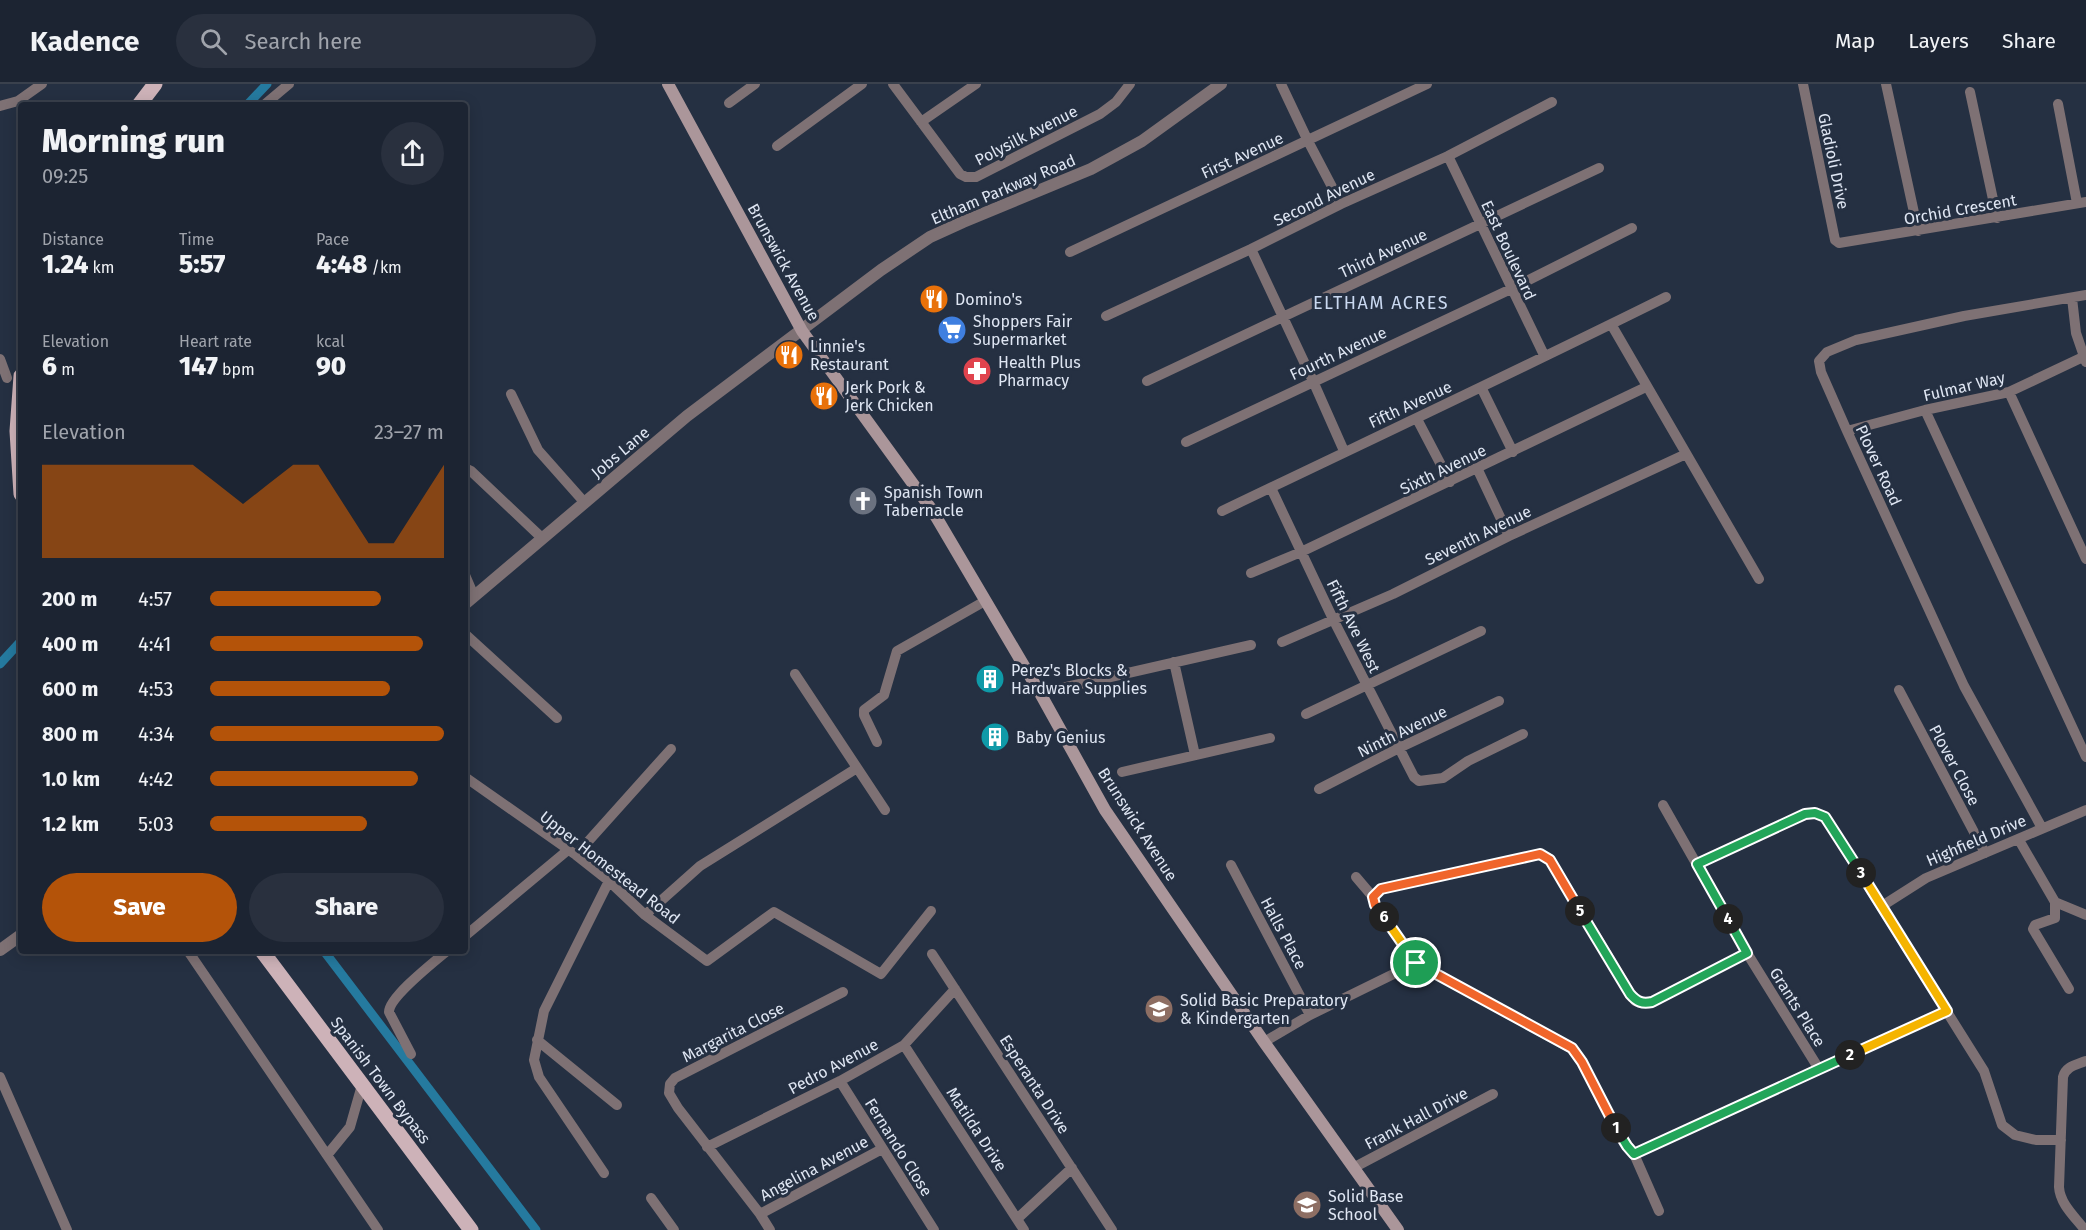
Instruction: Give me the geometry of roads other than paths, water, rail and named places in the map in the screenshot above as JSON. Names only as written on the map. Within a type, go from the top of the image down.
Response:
[{"type":"main road","points":[[141,102],[155,84]]},
{"type":"main road","name":"Brunswick Avenue","points":[[668,84],[802,331],[932,510],[1040,693],[1105,810],[1264,1042],[1398,1230]]},
{"type":"main road","points":[[14,377],[18,456]]},
{"type":"main road","name":"Spanish Town Bypass","points":[[264,954],[471,1230]]},
{"type":"street","points":[[0,106],[18,101],[42,84]]},
{"type":"street","points":[[268,102],[289,84]]},
{"type":"street","points":[[729,103],[755,84]]},
{"type":"street","points":[[777,146],[862,84]]},
{"type":"street","points":[[893,84],[921,122],[976,84]]},
{"type":"street","name":"Polysilk Avenue","points":[[921,122],[960,174],[966,177],[976,177],[1080,124],[1116,102],[1130,84]]},
{"type":"street","name":"Eltham Parkway Road","points":[[802,331],[881,270],[930,237],[1091,169],[1142,141],[1221,84]]},
{"type":"street","points":[[1281,84],[1341,204]]},
{"type":"street","name":"First Avenue","points":[[1070,252],[1426,84]]},
{"type":"street","name":"Gladioli Drive","points":[[1803,84],[1835,240],[1839,243]]},
{"type":"street","points":[[1886,84],[1918,231]]},
{"type":"street","points":[[1970,92],[1997,218]]},
{"type":"street","name":"Second Avenue","points":[[1106,315],[1448,156],[1552,102]]},
{"type":"street","points":[[2058,104],[2082,203]]},
{"type":"street","name":"East Boulevard","points":[[1448,156],[1544,356]]},
{"type":"street","name":"Third Avenue","points":[[1147,381],[1599,168]]},
{"type":"street","name":"Orchid Crescent","points":[[1839,243],[2082,203]]},
{"type":"street","name":"Fourth Avenue","points":[[1186,442],[1511,289],[1632,228]]},
{"type":"street","points":[[1251,249],[1344,452]]},
{"type":"street","name":"Plover Road","points":[[2042,828],[1964,686],[1847,431],[1821,372],[1819,361],[1827,352],[1856,340],[1964,315],[2086,295]]},
{"type":"street","name":"Fifth Avenue","points":[[1222,511],[1666,297]]},
{"type":"street","points":[[2072,298],[2076,333],[2085,360]]},
{"type":"street","points":[[1611,324],[1760,579]]},
{"type":"street","name":"Jobs Lane","points":[[469,600],[687,417],[802,331]]},
{"type":"street","points":[[0,359],[14,377]]},
{"type":"street","name":"Fulmar Way","points":[[1847,431],[1925,410],[2010,392],[2085,360]]},
{"type":"street","points":[[1481,387],[1513,452]]},
{"type":"street","name":"Sixth Avenue","points":[[1251,573],[1450,482],[1646,387]]},
{"type":"street","points":[[2010,392],[2086,559]]},
{"type":"street","points":[[511,394],[538,450],[585,503]]},
{"type":"street","points":[[1925,410],[2086,757]]},
{"type":"street","points":[[1417,418],[1450,482]]},
{"type":"street","name":"Seventh Avenue","points":[[1282,642],[1393,594],[1509,536],[1686,454]]},
{"type":"street","points":[[1477,468],[1509,536]]},
{"type":"street","points":[[468,470],[542,538]]},
{"type":"street","name":"Fifth Ave West","points":[[1271,488],[1334,621],[1414,777],[1419,781],[1443,778],[1468,761],[1523,734]]},
{"type":"street","points":[[877,742],[864,716],[864,710],[884,695],[897,651],[986,600]]},
{"type":"street","points":[[1306,714],[1481,631]]},
{"type":"street","points":[[468,637],[557,718]]},
{"type":"street","points":[[1040,693],[1251,645]]},
{"type":"street","points":[[1174,662],[1195,755]]},
{"type":"street","points":[[795,674],[885,810]]},
{"type":"street","name":"Plover Close","points":[[1899,690],[1985,853]]},
{"type":"street","name":"Ninth Avenue","points":[[1319,789],[1499,701]]},
{"type":"street","points":[[1122,772],[1270,738]]},
{"type":"street","points":[[468,934],[572,853],[671,749]]},
{"type":"street","points":[[645,915],[700,866],[857,768]]},
{"type":"street","name":"Upper Homestead Road","points":[[468,779],[572,853],[609,882],[645,915],[708,961],[774,912],[881,974],[932,911]]},
{"type":"street","name":"Grants Place","points":[[1664,805],[1747,953],[1819,1069]]},
{"type":"street","name":"Highfield Drive","points":[[1882,906],[1926,878],[2086,810]]},
{"type":"street","points":[[1697,864],[1805,814],[1815,813],[1825,817],[1984,1071],[2002,1125],[2015,1135],[2036,1140],[2061,1140]]},
{"type":"street","points":[[2019,840],[2055,902],[2055,918],[2035,925],[2033,929],[2069,989]]},
{"type":"street","points":[[1373,897],[1381,889],[1540,854],[1550,860],[1554,866],[1635,1001],[1644,1004],[1652,1002],[1747,953]]},
{"type":"street","name":"Halls Place","points":[[1231,865],[1310,1015]]},
{"type":"street","points":[[1356,877],[1373,897],[1375,905],[1416,963],[1572,1048],[1582,1062],[1627,1146],[1634,1154],[1659,1211]]},
{"type":"street","points":[[604,1173],[539,1077],[534,1060],[544,1011],[609,882]]},
{"type":"street","points":[[2055,902],[2086,915]]},
{"type":"street","points":[[0,950],[18,937]]},
{"type":"street","points":[[190,954],[378,1230]]},
{"type":"street","points":[[411,1054],[389,1012],[390,1005],[417,976],[443,954]]},
{"type":"street","name":"Esperanta Drive","points":[[932,954],[1112,1230]]},
{"type":"street","points":[[1264,1042],[1310,1015],[1416,963]]},
{"type":"street","name":"Pedro Avenue","points":[[707,1147],[840,1081],[904,1045],[955,989]]},
{"type":"street","name":"Margarita Close","points":[[770,1230],[669,1093],[670,1084],[675,1078],[843,992]]},
{"type":"street","points":[[1634,1154],[1947,1011]]},
{"type":"street","points":[[537,1040],[617,1105]]},
{"type":"street","name":"Matilda Drive","points":[[904,1045],[1024,1230]]},
{"type":"street","points":[[2085,1230],[2060,1196],[2065,1071],[2071,1066],[2086,1061]]},
{"type":"street","points":[[0,1077],[67,1230]]},
{"type":"street","name":"Fernando Close","points":[[840,1081],[934,1230]]},
{"type":"street","points":[[327,1154],[350,1127],[362,1085]]},
{"type":"street","name":"Frank Hall Drive","points":[[1353,1168],[1493,1094]]},
{"type":"street","name":"Angelina Avenue","points":[[760,1214],[882,1149]]},
{"type":"street","points":[[1017,1219],[1072,1168]]},
{"type":"street","points":[[651,1198],[674,1230]]},
{"type":"waterway","points":[[250,102],[267,84]]},
{"type":"waterway","points":[[0,664],[18,644]]},
{"type":"waterway","points":[[326,954],[536,1230]]},
{"type":"place","name":"Domino's","points":[[934,299]]},
{"type":"place","name":"Shoppers Fair Supermarket","points":[[952,330]]},
{"type":"place","name":"Linnie's Restaurant","points":[[789,355]]},
{"type":"place","name":"Health Plus Pharmacy","points":[[977,371]]},
{"type":"place","name":"Jerk Pork & Jerk Chicken","points":[[824,396]]},
{"type":"place","name":"Spanish Town Tabernacle","points":[[863,501]]},
{"type":"place","name":"Perez's Blocks & Hardware Supplies","points":[[990,679]]},
{"type":"place","name":"Baby Genius","points":[[995,737]]},
{"type":"place","name":"Solid Basic Preparatory & Kindergarten","points":[[1159,1009]]},
{"type":"place","name":"Solid Base School","points":[[1307,1205]]},
{"type":"district","name":"ELTHAM ACRES","points":[[1381,303]]}]
